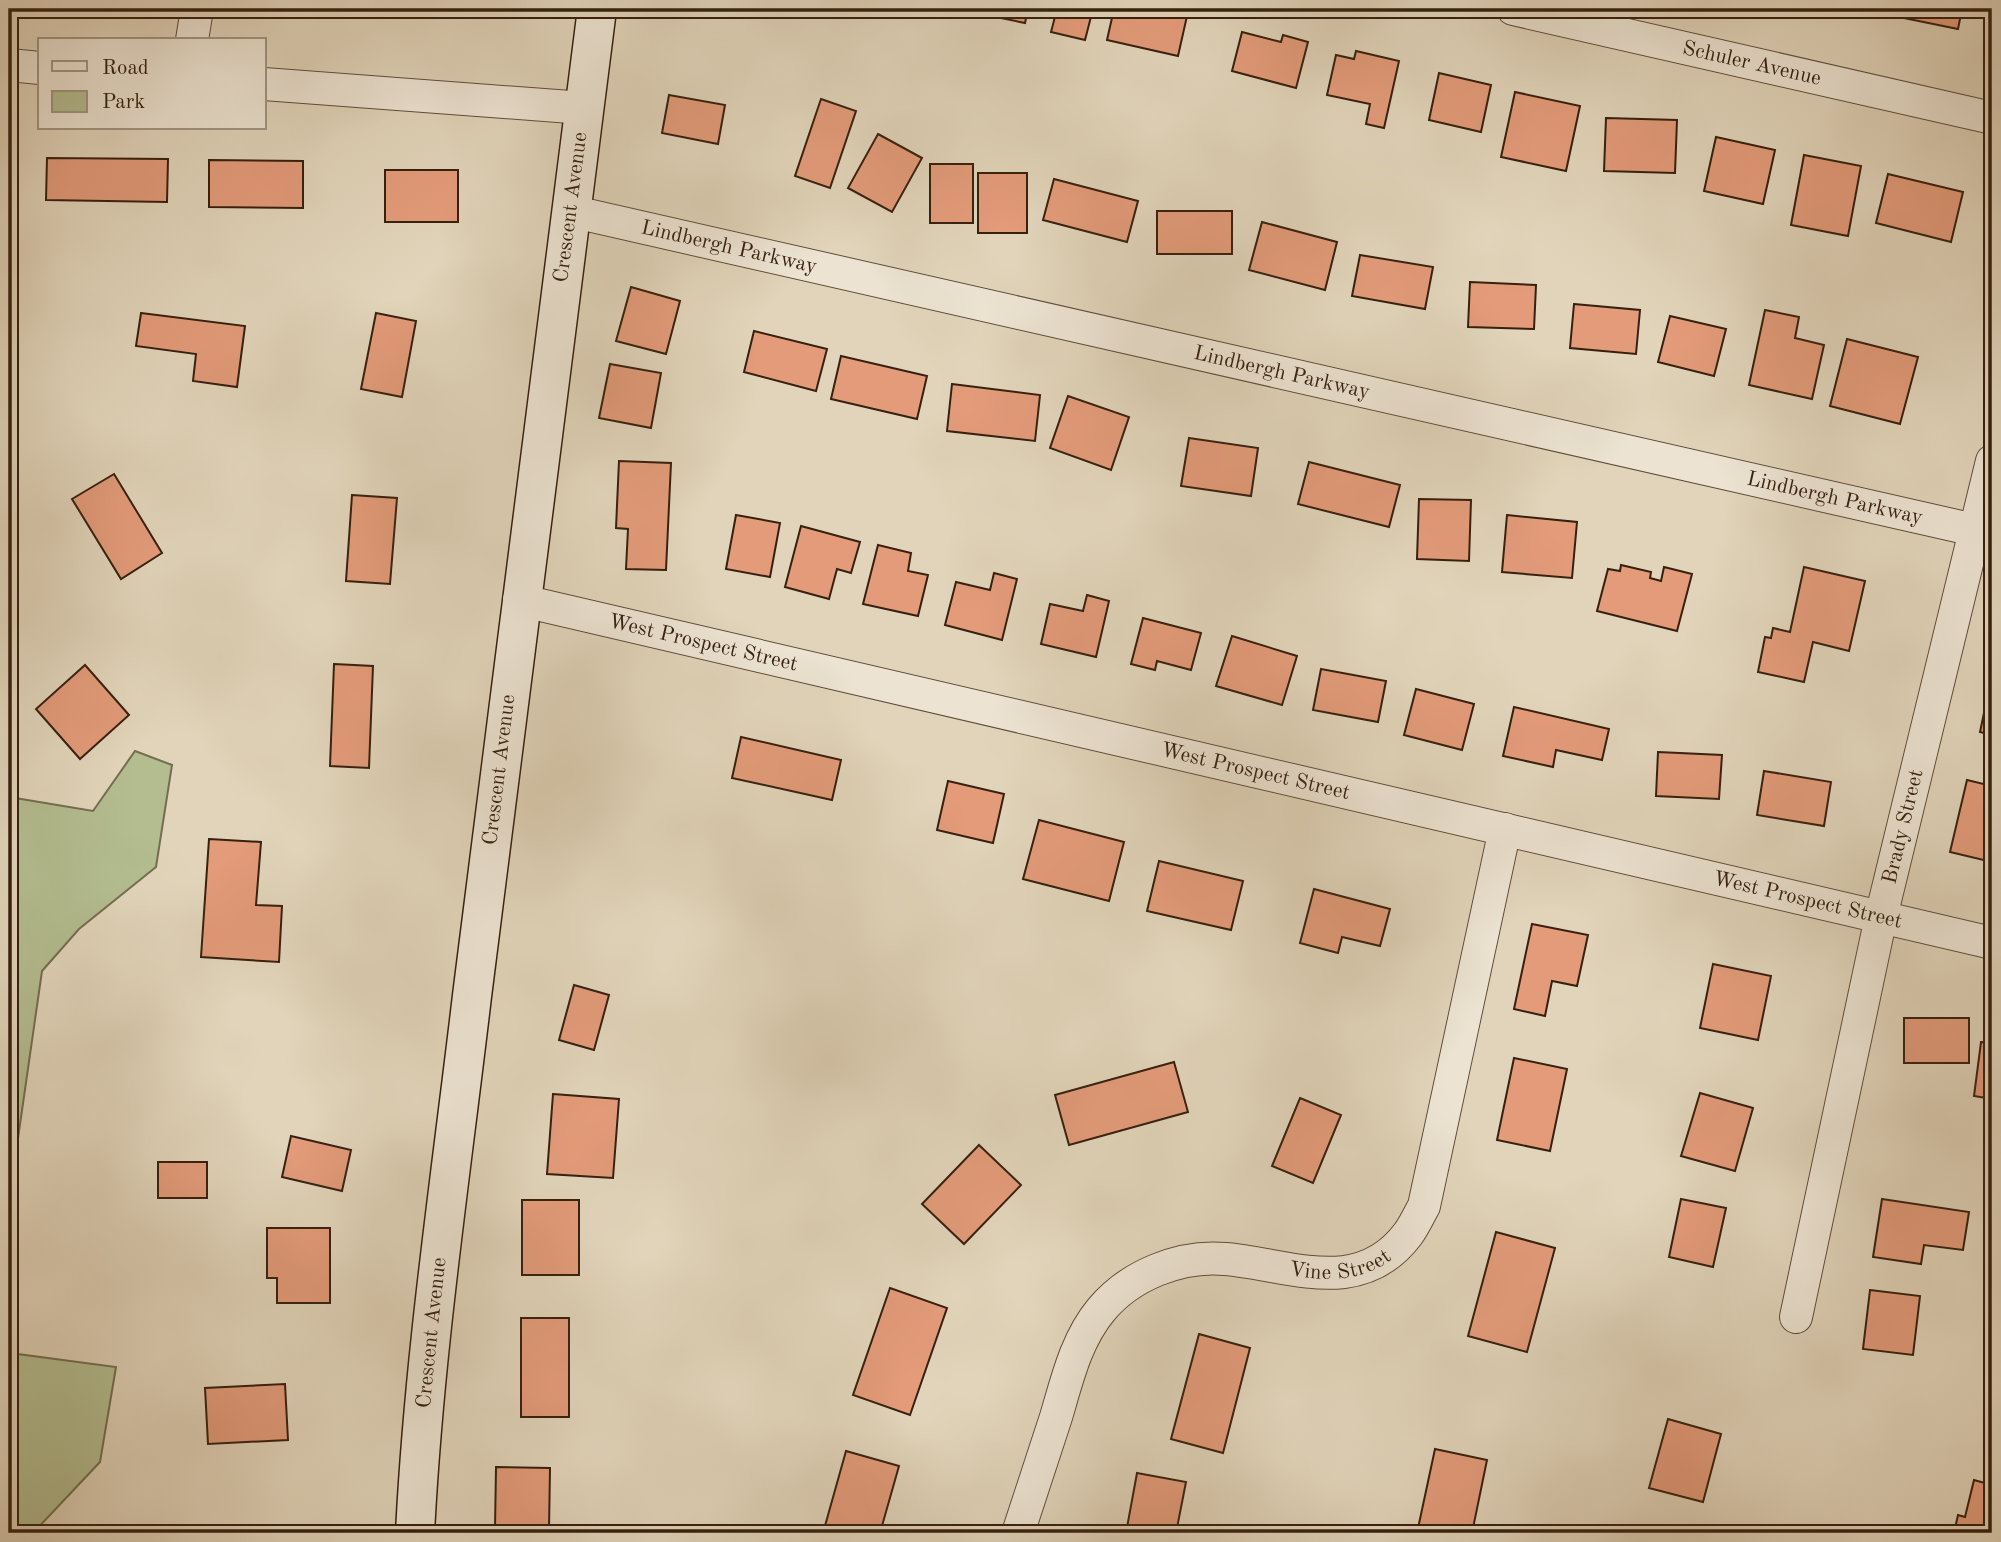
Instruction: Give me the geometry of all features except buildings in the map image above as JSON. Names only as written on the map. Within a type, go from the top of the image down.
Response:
[{"type":"main road","name":"Crescent Avenue","points":[[415,1533],[431,1323],[519,600],[597,9]]},
{"type":"street","points":[[192,38],[197,9]]},
{"type":"street","name":"Schuler Avenue","points":[[1513,9],[1992,118]]},
{"type":"street","points":[[9,65],[38,68]]},
{"type":"street","points":[[266,84],[584,108]]},
{"type":"street","name":"Lindbergh Parkway","points":[[570,211],[1984,532]]},
{"type":"street","name":"Brady Street","points":[[1796,1317],[1881,917],[1984,532],[1992,461]]},
{"type":"street","name":"West Prospect Street","points":[[519,600],[1992,943]]},
{"type":"street","name":"Vine Street","points":[[1018,1533],[1082,1340],[1101,1310],[1130,1284],[1158,1269],[1190,1260],[1224,1258],[1309,1273],[1336,1274],[1363,1268],[1387,1255],[1408,1234],[1424,1206],[1505,829]]},
{"type":"green space","points":[[135,751],[172,765],[156,867],[79,929],[42,971],[9,1201],[9,797],[93,811]]},
{"type":"green space","points":[[9,1309],[18,1354],[116,1367],[100,1462],[33,1533],[9,1533]]}]
